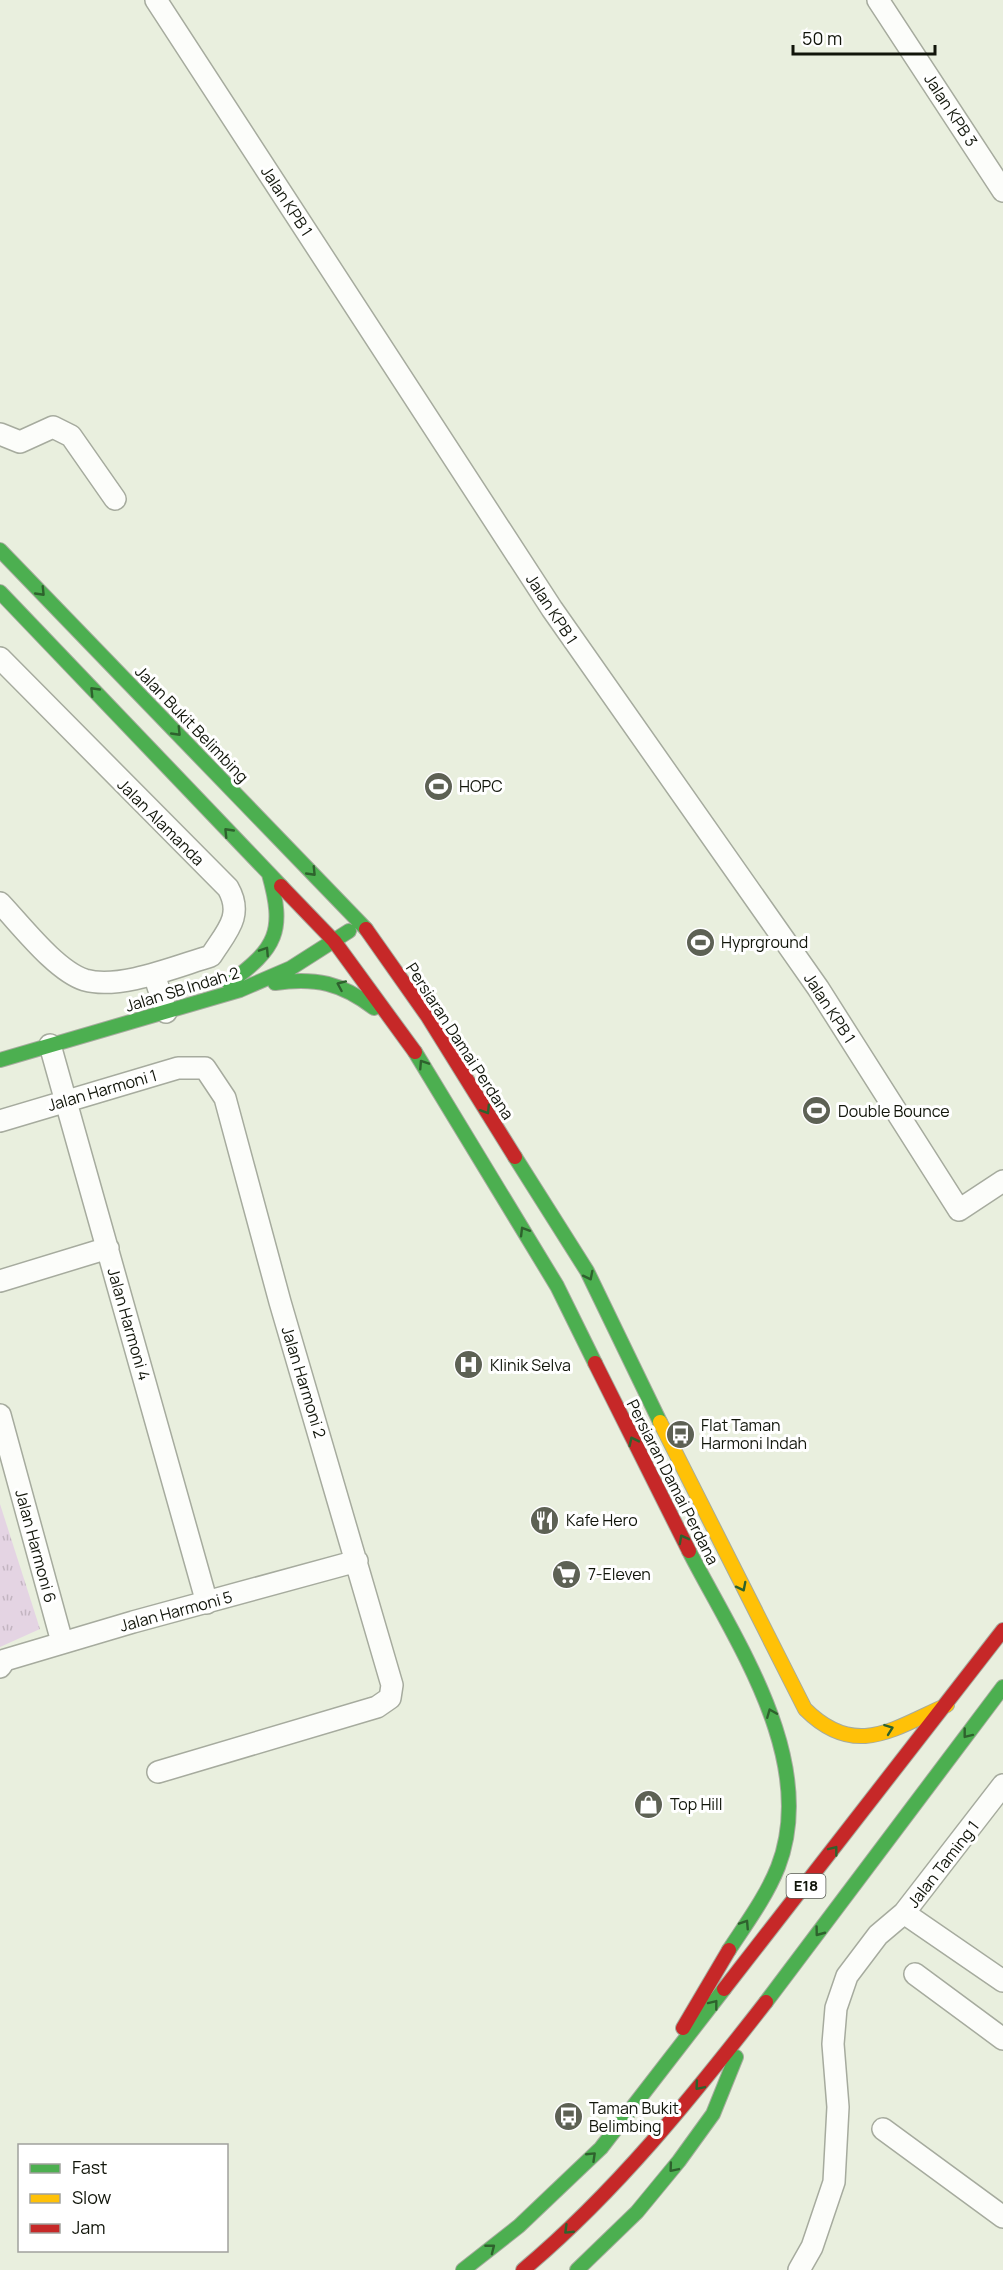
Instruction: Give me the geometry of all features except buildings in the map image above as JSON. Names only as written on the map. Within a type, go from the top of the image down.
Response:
[{"type":"main road","name":"Jalan Bukit Belimbing","points":[[0,550],[361,922]]},
{"type":"main road","points":[[0,592],[334,941]]},
{"type":"main road","points":[[204,1001],[257,963],[272,940],[278,912],[269,874]]},
{"type":"main road","name":"Jalan SB Indah 2","points":[[0,1060],[240,990],[291,969],[361,922]]},
{"type":"main road","name":"Persiaran Damai Perdana","points":[[361,922],[428,1017],[587,1271],[683,1470],[805,1709],[825,1729],[854,1739],[885,1731],[947,1705]]},
{"type":"main road","name":"Persiaran Damai Perdana","points":[[334,941],[403,1033],[557,1286],[778,1729],[788,1769],[783,1849],[770,1887],[696,2000],[665,2066]]},
{"type":"main road","points":[[240,990],[302,978],[328,980],[354,992],[403,1033]]},
{"type":"main road","name":"E18","points":[[462,2270],[519,2226],[601,2148],[1003,1630]]},
{"type":"main road","name":"E18","points":[[523,2270],[546,2252],[630,2170],[750,2025],[1003,1687]]},
{"type":"main road","points":[[577,2270],[637,2212],[679,2162],[713,2114],[750,2025]]},
{"type":"street","name":"Jalan KPB 1","points":[[156,0],[552,609],[818,988],[959,1210],[1003,1180]]},
{"type":"street","name":"Jalan KPB 3","points":[[878,0],[1003,191]]},
{"type":"street","points":[[0,434],[20,442],[53,427],[71,436],[115,499]]},
{"type":"street","name":"Jalan Alamanda","points":[[0,658],[228,888],[234,899],[234,919],[211,956],[154,974],[108,981],[84,980],[58,963],[0,903]]},
{"type":"street","points":[[154,974],[166,1012]]},
{"type":"street","name":"Jalan Harmoni 4","points":[[50,1045],[207,1603]]},
{"type":"street","name":"Jalan Harmoni 1","points":[[0,1121],[178,1068],[205,1068]]},
{"type":"street","name":"Jalan Harmoni 2","points":[[158,1772],[378,1707],[390,1698],[392,1685],[280,1302],[225,1098],[205,1068]]},
{"type":"street","points":[[0,1281],[108,1248]]},
{"type":"street","name":"Jalan Harmoni 6","points":[[0,1415],[62,1642]]},
{"type":"street","name":"Jalan Harmoni 5","points":[[0,1668],[5,1660],[62,1642],[357,1562]]},
{"type":"street","name":"Jalan Taming 1","points":[[799,2270],[812,2247],[834,2182],[838,2107],[833,2044],[836,2008],[846,1976],[878,1935],[904,1913],[1003,1785]]},
{"type":"street","points":[[904,1913],[1003,1981]]},
{"type":"street","points":[[915,1974],[1003,2039]]},
{"type":"street","points":[[884,2129],[1003,2217]]},
{"type":"green space","points":[[0,1504],[40,1629],[0,1647]]},
{"type":"traffic: fast","points":[[0,550],[366,929]]},
{"type":"traffic: fast","points":[[0,592],[281,886]]},
{"type":"traffic: fast","points":[[229,983],[258,959],[273,937],[276,910],[269,874]]},
{"type":"traffic: fast","points":[[0,1060],[240,990],[291,968],[349,931]]},
{"type":"traffic: fast","points":[[275,983],[303,981],[328,984],[351,993],[374,1008]]},
{"type":"traffic: fast","points":[[415,1052],[557,1286],[595,1363]]},
{"type":"traffic: fast","points":[[515,1157],[587,1271],[660,1422]]},
{"type":"traffic: fast","points":[[689,1551],[749,1663],[766,1703],[780,1744],[788,1786],[788,1827],[778,1867],[762,1900],[729,1950]]},
{"type":"traffic: fast","points":[[766,2002],[1003,1687]]},
{"type":"traffic: fast","points":[[463,2270],[519,2226],[601,2148],[724,1989]]},
{"type":"traffic: fast","points":[[577,2270],[637,2212],[679,2161],[713,2114],[736,2057]]},
{"type":"traffic: slow","points":[[660,1422],[805,1709],[823,1724],[841,1733],[858,1736],[892,1730],[947,1705]]},
{"type":"traffic: jam","points":[[281,886],[334,941],[415,1052]]},
{"type":"traffic: jam","points":[[366,929],[428,1017],[515,1157]]},
{"type":"traffic: jam","points":[[595,1363],[689,1551]]},
{"type":"traffic: jam","points":[[724,1989],[1003,1630]]},
{"type":"traffic: jam","points":[[683,2028],[729,1950]]},
{"type":"traffic: jam","points":[[523,2270],[590,2209],[652,2142],[766,2002]]},
{"type":"place","name":"HOPC","points":[[438,786]]},
{"type":"place","name":"Hyprground","points":[[700,942]]},
{"type":"place","name":"Double Bounce","points":[[817,1111]]},
{"type":"place","name":"Klinik Selva","points":[[469,1365]]},
{"type":"place","name":"Flat Taman Harmoni Indah","points":[[680,1434]]},
{"type":"place","name":"Kafe Hero","points":[[545,1520]]},
{"type":"place","name":"7-Eleven","points":[[567,1574]]},
{"type":"place","name":"Top Hill","points":[[649,1804]]},
{"type":"place","name":"Taman Bukit Belimbing","points":[[568,2117]]}]
